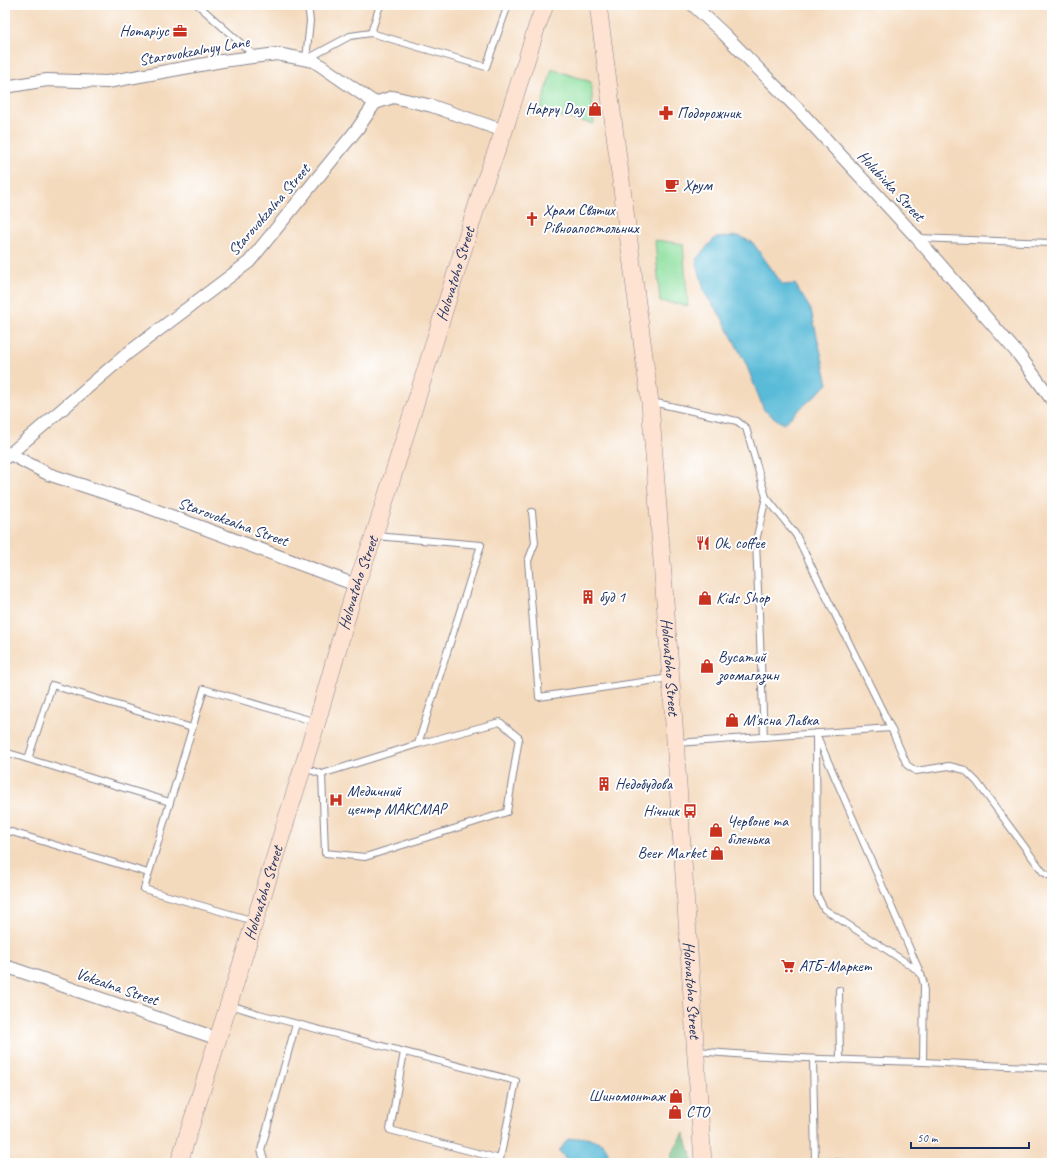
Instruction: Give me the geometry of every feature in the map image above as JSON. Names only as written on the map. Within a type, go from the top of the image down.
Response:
[{"type":"main road","name":"Holovatoho Street","points":[[179,1163],[303,768],[356,586],[374,536],[482,189],[504,131],[545,5]]},
{"type":"main road","name":"Holovatoho Street","points":[[598,5],[650,402],[671,678],[703,1163]]},
{"type":"street","name":"Holubivka Street","points":[[693,5],[724,34],[799,110],[917,238],[1019,355],[1052,400]]},
{"type":"street","name":"Starovokzalnyy Lane","points":[[5,88],[47,80],[107,82],[222,61],[276,54],[314,61],[375,103]]},
{"type":"street","points":[[375,103],[393,97],[432,106],[504,131]]},
{"type":"street","name":"Starovokzalna Street","points":[[356,586],[139,504],[48,474],[8,456],[128,353],[250,262],[358,128],[375,103]]},
{"type":"street","name":"Vokzalna Street","points":[[5,966],[219,1039]]},
{"type":"lane","points":[[198,5],[256,57]]},
{"type":"lane","points":[[306,59],[310,21],[308,5]]},
{"type":"lane","points":[[371,33],[380,5]]},
{"type":"lane","points":[[306,59],[350,36],[371,33],[486,67],[508,5]]},
{"type":"lane","points":[[917,238],[1052,243]]},
{"type":"lane","points":[[650,402],[737,421],[746,428],[766,498],[796,535],[891,728],[907,765],[916,771],[949,766],[965,770],[977,782],[1043,872],[1052,877]]},
{"type":"lane","points":[[764,737],[756,541],[766,498]]},
{"type":"lane","points":[[532,512],[534,543],[528,561],[539,697],[671,678]]},
{"type":"lane","points":[[374,536],[481,545],[418,744]]},
{"type":"lane","points":[[28,759],[52,685],[192,728]]},
{"type":"lane","points":[[256,921],[144,888],[192,728],[204,690],[317,722]]},
{"type":"lane","points":[[303,768],[322,774],[418,744],[500,722],[519,738],[507,812],[365,857],[325,853],[322,774]]},
{"type":"lane","points":[[675,743],[891,728]]},
{"type":"lane","points":[[816,733],[817,895],[824,909],[913,967],[921,974]]},
{"type":"lane","points":[[816,733],[921,974],[924,984],[923,1062]]},
{"type":"lane","points":[[5,752],[170,802]]},
{"type":"lane","points":[[5,830],[148,874]]},
{"type":"lane","points":[[840,990],[840,1060]]},
{"type":"lane","points":[[229,1005],[296,1024],[516,1081],[501,1161],[390,1130],[404,1052]]},
{"type":"lane","points":[[265,1163],[262,1150],[296,1024]]},
{"type":"lane","points":[[696,1051],[813,1059],[1052,1068]]},
{"type":"lane","points":[[813,1059],[815,1162],[847,1163]]},
{"type":"green space","points":[[552,69],[591,82],[594,124],[540,112]]},
{"type":"green space","points":[[655,240],[683,244],[688,306],[660,301]]},
{"type":"green space","points":[[684,1133],[694,1163],[670,1163],[671,1154]]},
{"type":"water","points":[[739,236],[753,243],[783,285],[795,284],[811,310],[828,384],[783,424],[764,410],[746,364],[721,316],[705,294],[696,259],[715,238]]},
{"type":"water","points":[[587,1137],[604,1144],[610,1157],[610,1163],[569,1163],[559,1151],[568,1139]]},
{"type":"place","name":"Нотаріус","points":[[180,31]]},
{"type":"place","name":"Happy Day","points":[[595,109]]},
{"type":"place","name":"Подорожник","points":[[666,113]]},
{"type":"place","name":"Хрум","points":[[672,185]]},
{"type":"place","name":"Храм Святих Рівноапостольних","points":[[532,219]]},
{"type":"place","name":"Ok, coffee","points":[[703,543]]},
{"type":"place","name":"буд 1","points":[[588,597]]},
{"type":"place","name":"Kids Shop","points":[[705,598]]},
{"type":"place","name":"Вусатий зоомагазин","points":[[707,666]]},
{"type":"place","name":"М'ясна Лавка","points":[[732,720]]},
{"type":"place","name":"Недобудова","points":[[604,784]]},
{"type":"place","name":"Медичний центр МАКСМАР","points":[[336,800]]},
{"type":"place","name":"Нічник","points":[[690,811]]},
{"type":"place","name":"Червоне та біленька","points":[[716,830]]},
{"type":"place","name":"Beer Market","points":[[717,853]]},
{"type":"place","name":"АТБ-Маркет","points":[[788,966]]},
{"type":"place","name":"Шиномонтаж","points":[[676,1096]]},
{"type":"place","name":"СТО","points":[[675,1112]]}]
